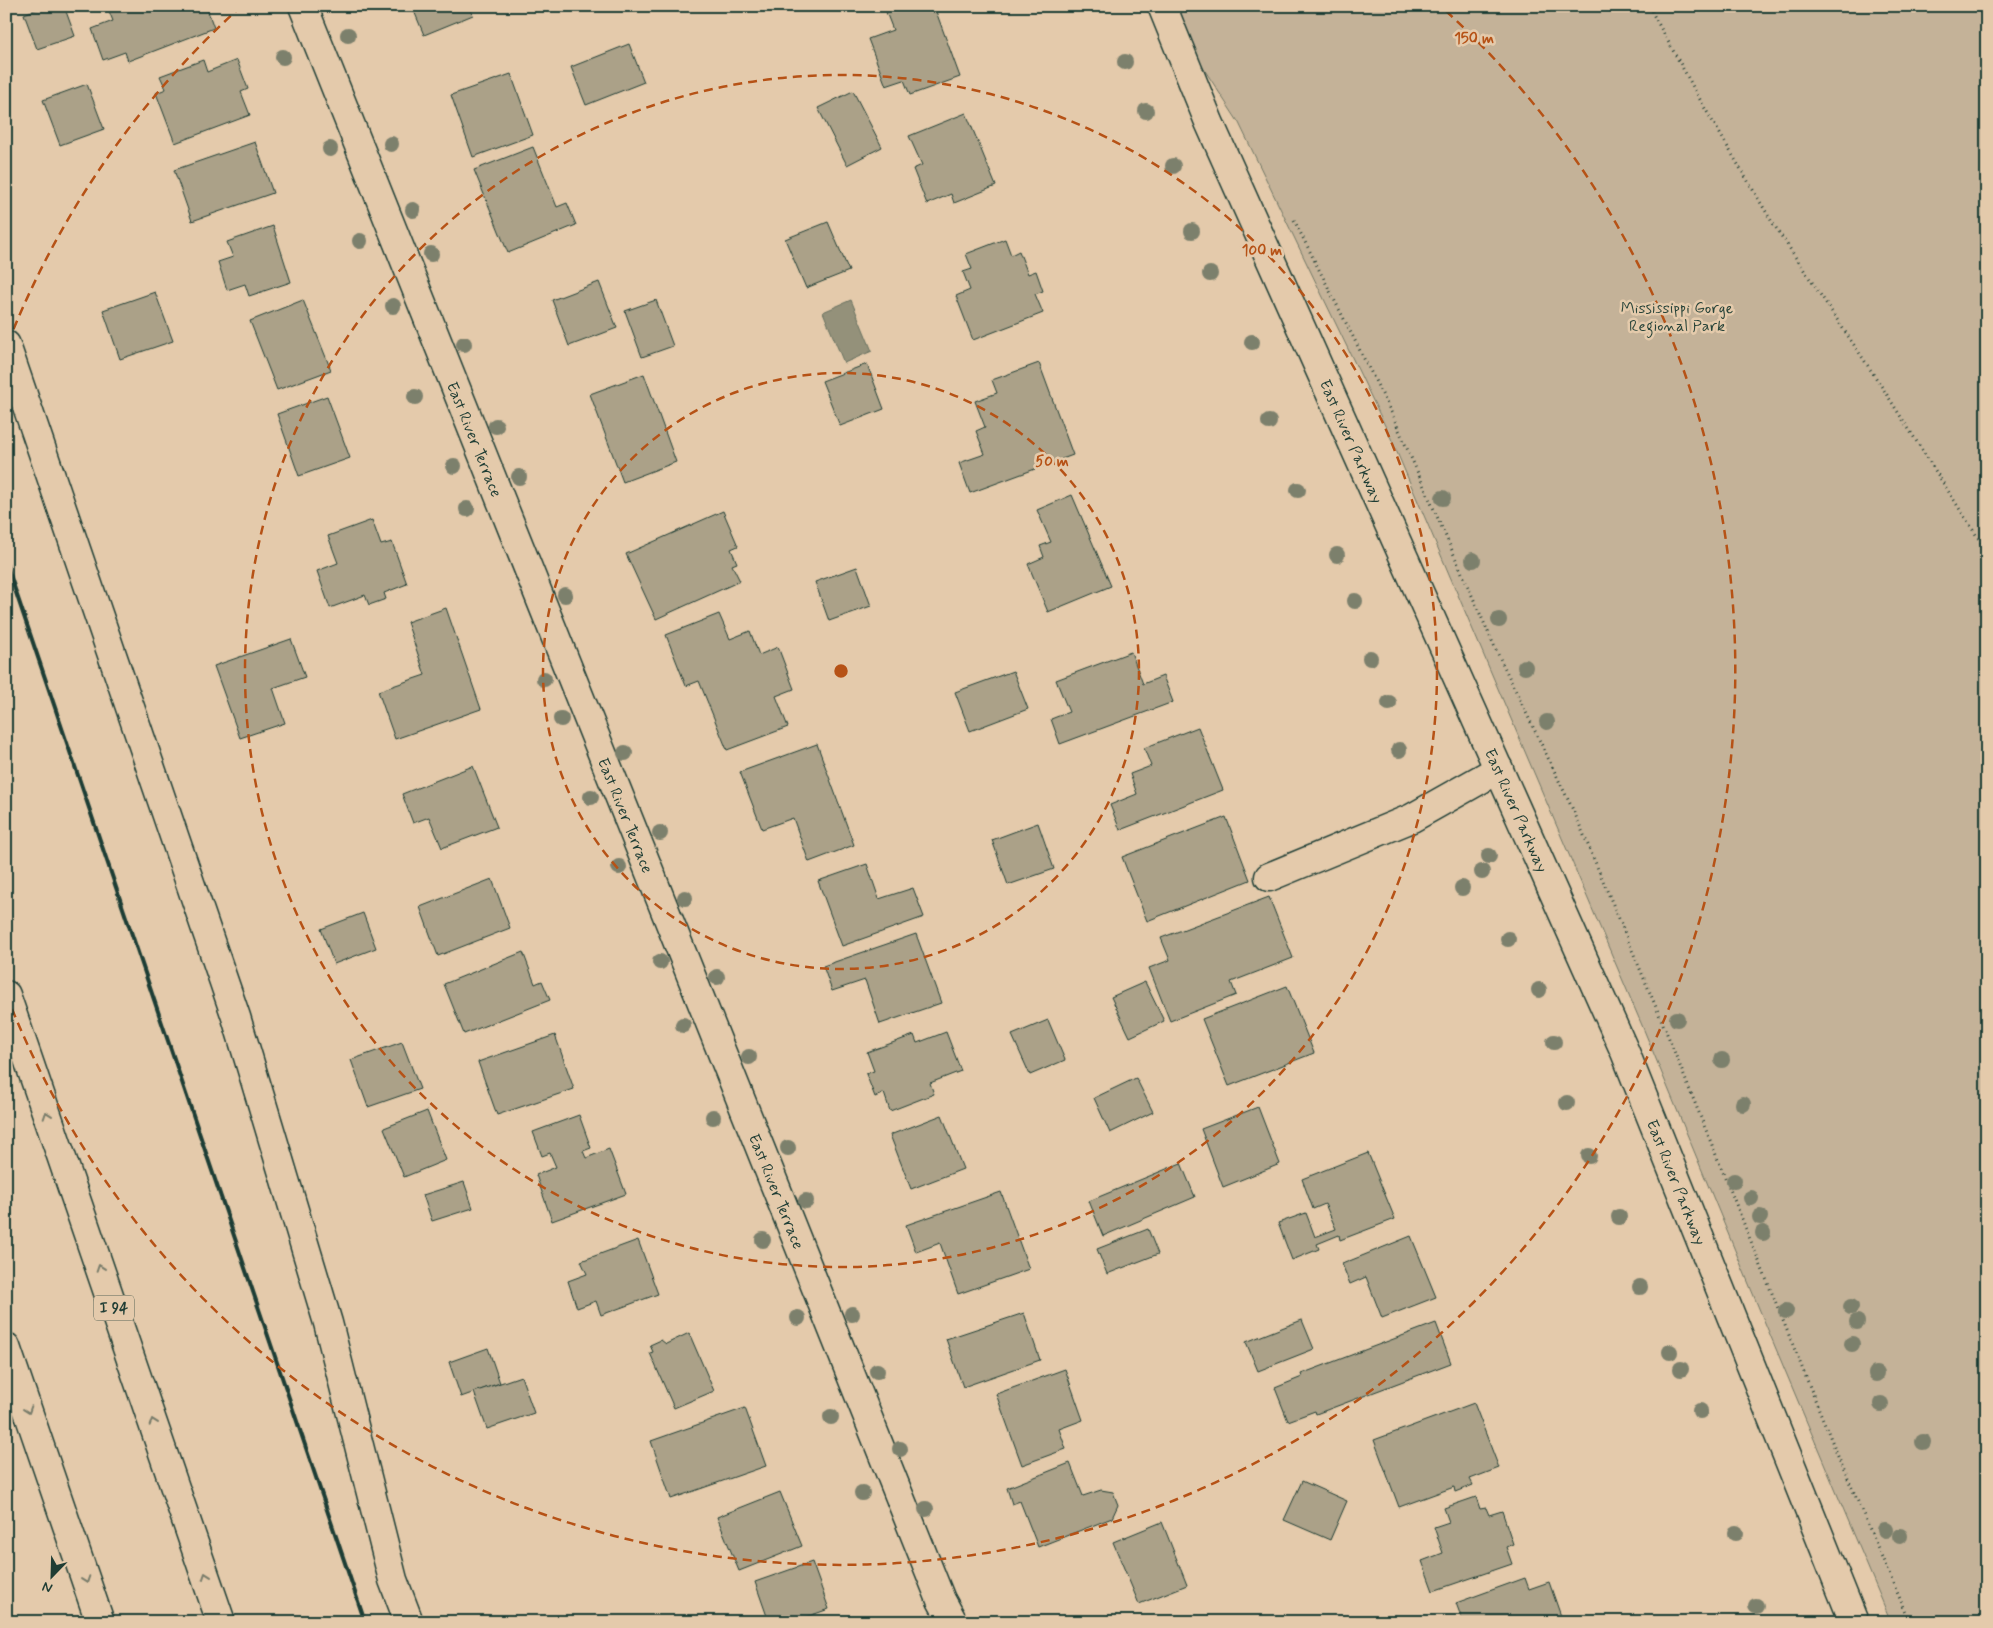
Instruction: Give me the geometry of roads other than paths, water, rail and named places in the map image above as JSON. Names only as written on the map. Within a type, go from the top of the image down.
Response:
[{"type":"main road","name":"East River Terrace","points":[[303,6],[937,1590],[953,1622]]},
{"type":"main road","name":"East River Parkway","points":[[1162,6],[1209,122],[1625,1052],[1854,1622]]},
{"type":"main road","points":[[6,345],[236,1017],[328,1323],[393,1580],[410,1622]]},
{"type":"main road","points":[[1269,877],[1412,818],[1499,769]]},
{"type":"main road","name":"I 94","points":[[6,995],[222,1622]]},
{"type":"main road","points":[[6,1347],[100,1622]]},
{"type":"railway","points":[[6,563],[365,1622]]},
{"type":"park label","name":"Mississippi Gorge Regional Park","points":[[1677,316]]}]
